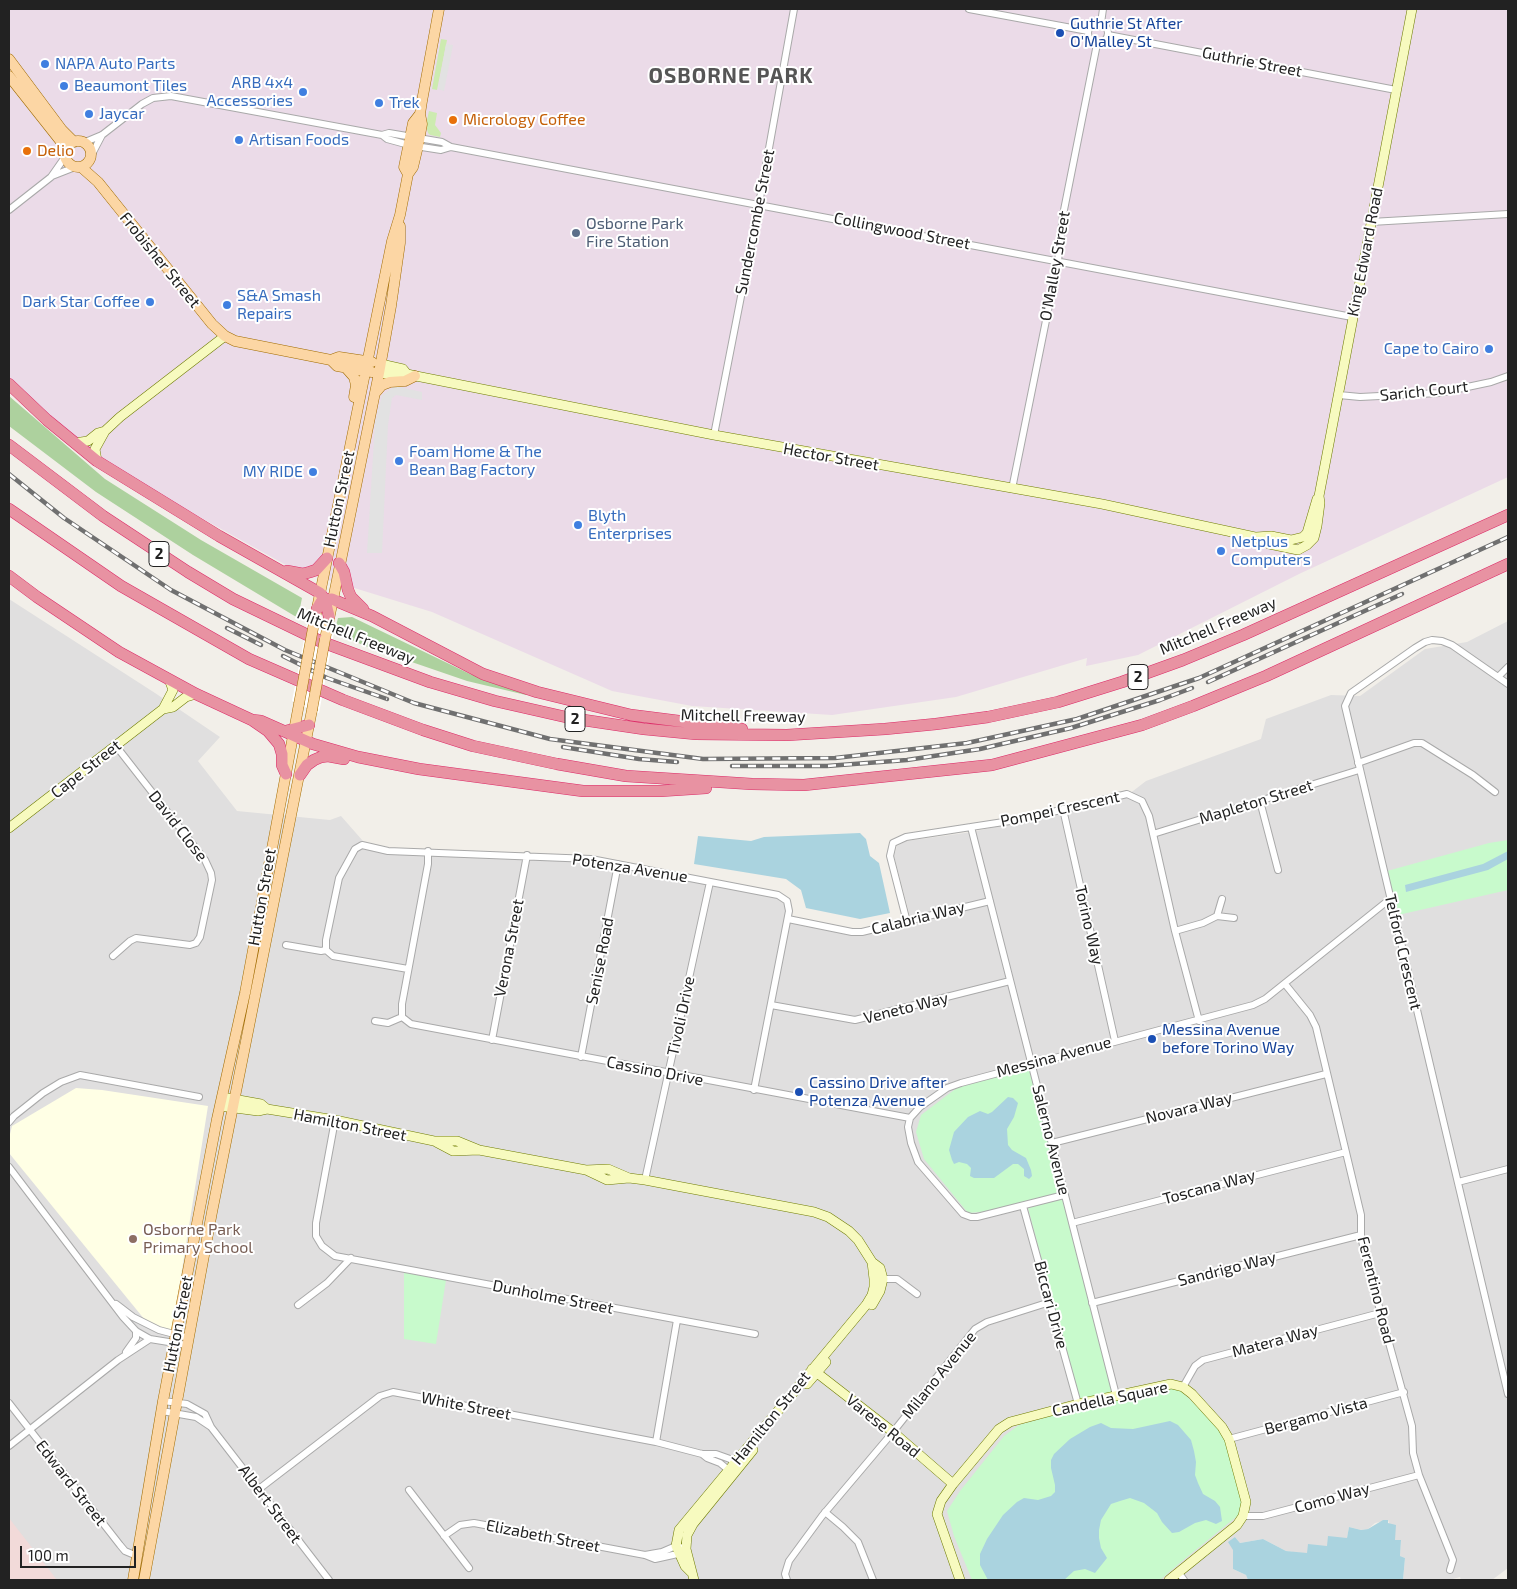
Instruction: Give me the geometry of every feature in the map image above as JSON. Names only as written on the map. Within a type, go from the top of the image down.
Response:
[{"type":"highway","points":[[9,384],[74,443],[154,497],[325,598],[372,616],[483,674],[537,692],[630,715],[787,734]]},
{"type":"highway","name":"Mitchell Freeway","points":[[9,445],[103,516],[188,572],[233,599],[322,642],[430,682],[495,701],[570,718],[671,732],[721,735],[885,729],[936,724],[988,717],[1067,699],[1183,660],[1270,623],[1508,515]]},
{"type":"highway","points":[[9,509],[121,586],[249,659],[335,696],[423,730],[473,746],[626,776],[752,784],[804,785],[992,765],[1142,725],[1266,676],[1508,566]]},
{"type":"highway","points":[[278,570],[303,574],[316,570],[327,558]]},
{"type":"highway","points":[[339,563],[344,572],[351,597],[372,616]]},
{"type":"highway","points":[[9,576],[119,652],[196,694],[252,720],[275,737],[282,754],[282,764],[286,774]]},
{"type":"highway","points":[[325,598],[329,616]]},
{"type":"highway","points":[[252,720],[293,729],[313,744],[358,757],[411,768],[583,791],[660,791],[752,784]]},
{"type":"highway","points":[[293,729],[309,725]]},
{"type":"highway","points":[[300,775],[307,765],[321,757],[328,756],[350,760],[358,757]]},
{"type":"main road","name":"Hutton Street","points":[[325,598],[327,558],[392,241],[400,215],[408,174],[404,167],[414,141],[413,123],[420,114],[439,9]]},
{"type":"main road","name":"Frobisher Street","points":[[9,60],[62,130],[72,147],[68,164],[84,163]]},
{"type":"main road","name":"Frobisher Street","points":[[9,76],[72,147],[89,148],[84,163]]},
{"type":"main road","name":"Frobisher Street","points":[[84,163],[212,324],[225,336]]},
{"type":"main road","name":"Hutton Street","points":[[133,1580],[162,1406],[221,1101],[244,993],[314,623],[339,563],[375,394],[400,243],[400,215]]},
{"type":"main road","name":"Hector Street","points":[[225,336],[235,341],[331,360],[339,357],[366,366],[380,368]]},
{"type":"main road","name":"Hector Street","points":[[331,360],[336,366],[346,368],[366,366]]},
{"type":"main road","points":[[346,368],[354,377],[356,385],[354,400],[357,415]]},
{"type":"main road","points":[[375,394],[382,385],[390,382],[405,381],[411,375]]},
{"type":"main road","name":"Hutton Street","points":[[145,1580],[175,1407],[233,1104],[300,775],[329,616]]},
{"type":"street","name":"Sundercombe Street","points":[[714,435],[759,204],[794,9]]},
{"type":"street","points":[[969,9],[1088,31]]},
{"type":"street","points":[[1101,24],[1103,9]]},
{"type":"street","name":"King Edward Road","points":[[1305,541],[1314,538],[1317,526],[1320,496],[1352,317],[1412,9]]},
{"type":"street","points":[[1094,24],[1101,24],[1108,29],[1108,35],[1103,42],[1097,44],[1089,38],[1088,31],[1094,24]]},
{"type":"street","name":"Guthrie Street","points":[[1108,35],[1396,90]]},
{"type":"street","name":"O'Malley Street","points":[[1012,488],[1058,261],[1063,215],[1097,44]]},
{"type":"street","name":"Collingwood Street","points":[[102,135],[152,98],[161,96],[186,98],[382,135],[387,139],[442,142],[451,147],[1352,317]]},
{"type":"street","points":[[51,177],[72,147],[102,135]]},
{"type":"street","points":[[9,210],[51,177],[84,163],[102,135]]},
{"type":"street","points":[[1371,222],[1508,214]]},
{"type":"street","points":[[97,460],[95,449],[105,431],[120,417],[225,336]]},
{"type":"street","name":"Hector Street","points":[[380,368],[403,369],[411,375],[714,435],[1102,504],[1255,537],[1269,544],[1286,548],[1298,550],[1305,541]]},
{"type":"street","name":"Sarich Court","points":[[1339,395],[1360,397],[1439,393],[1491,382],[1508,376]]},
{"type":"street","points":[[74,443],[88,441],[105,431]]},
{"type":"street","name":"Telford Crescent","points":[[1508,684],[1452,645],[1442,641],[1425,642],[1350,693],[1347,699],[1346,714],[1508,1394]]},
{"type":"street","points":[[1498,677],[1508,667]]},
{"type":"street","points":[[163,709],[173,690],[169,679]]},
{"type":"street","name":"Cape Street","points":[[9,828],[163,709],[173,707],[186,697],[196,694]]},
{"type":"street","name":"Mapleton Street","points":[[1153,834],[1260,801],[1359,766],[1414,744],[1422,743],[1495,792]]},
{"type":"street","name":"David Close","points":[[113,956],[136,938],[190,945],[197,942],[212,880],[205,860],[116,746]]},
{"type":"street","name":"Pompei Crescent","points":[[907,922],[890,856],[893,843],[906,837],[1023,819],[1127,794],[1142,801],[1149,816],[1175,931],[1199,1021]]},
{"type":"street","points":[[1260,801],[1278,870]]},
{"type":"street","name":"Torino Way","points":[[1063,809],[1115,1041]]},
{"type":"street","name":"Salerno Avenue","points":[[971,827],[1116,1395]]},
{"type":"street","name":"Potenza Avenue","points":[[326,950],[326,940],[339,878],[355,849],[362,845],[388,851],[428,851],[591,859],[778,895],[787,901],[790,912],[754,1090]]},
{"type":"street","points":[[375,1020],[388,1023],[402,1017],[402,1004],[428,864],[428,851]]},
{"type":"street","name":"Verona Street","points":[[492,1040],[527,855]]},
{"type":"street","name":"Senise Road","points":[[581,1058],[618,864]]},
{"type":"street","name":"Tivoli Drive","points":[[645,1180],[710,882]]},
{"type":"street","points":[[1217,916],[1222,899]]},
{"type":"street","name":"Messina Avenue","points":[[910,1118],[920,1107],[946,1088],[961,1082],[1199,1021],[1253,1005],[1265,999],[1285,984],[1390,899]]},
{"type":"street","name":"Calabria Way","points":[[788,919],[852,932],[862,932],[990,901]]},
{"type":"street","points":[[1175,931],[1203,923],[1217,916],[1234,918]]},
{"type":"street","points":[[286,946],[326,950],[333,956],[408,969]]},
{"type":"street","name":"Veneto Way","points":[[771,1005],[854,1020],[1010,981]]},
{"type":"street","name":"Ferentino Road","points":[[1285,984],[1310,1015],[1316,1027],[1361,1215],[1364,1256],[1404,1392],[1412,1426],[1413,1453],[1419,1474],[1453,1560],[1450,1570]]},
{"type":"street","name":"Cassino Drive","points":[[402,1017],[411,1024],[581,1058],[910,1118]]},
{"type":"street","name":"Novara Way","points":[[1052,1143],[1326,1074]]},
{"type":"street","points":[[9,1122],[11,1117],[60,1082],[80,1075],[199,1098]]},
{"type":"street","name":"Hamilton Street","points":[[221,1101],[233,1104],[261,1104],[267,1109],[335,1120],[434,1141],[457,1140],[479,1150],[586,1170],[608,1169],[629,1178],[814,1212],[839,1223],[858,1240],[872,1262],[879,1279],[872,1295],[850,1327],[734,1469],[683,1524],[677,1536],[682,1550]]},
{"type":"street","points":[[910,1118],[908,1127],[911,1143],[918,1162],[963,1214],[977,1217],[1064,1195]]},
{"type":"street","name":"Dunholme Street","points":[[335,1120],[316,1223],[316,1236],[322,1246],[335,1256],[755,1334]]},
{"type":"street","name":"Toscana Way","points":[[1072,1223],[1346,1152]]},
{"type":"street","points":[[9,1167],[136,1331],[150,1339],[188,1341]]},
{"type":"street","points":[[1458,1182],[1508,1169]]},
{"type":"street","name":"Biccari Drive","points":[[1023,1206],[1078,1404]]},
{"type":"street","name":"Sandrigo Way","points":[[1092,1303],[1361,1235]]},
{"type":"street","points":[[298,1304],[327,1283],[351,1258]]},
{"type":"street","points":[[879,1279],[897,1279],[917,1294]]},
{"type":"street","points":[[110,1299],[133,1317],[175,1339]]},
{"type":"street","name":"Milano Avenue","points":[[787,1580],[785,1574],[789,1561],[825,1512],[893,1432],[975,1329],[987,1322],[1050,1302]]},
{"type":"street","name":"Matera Way","points":[[1184,1387],[1196,1366],[1203,1360],[1380,1313]]},
{"type":"street","points":[[656,1442],[677,1320]]},
{"type":"street","points":[[118,1360],[132,1345],[136,1338],[136,1331]]},
{"type":"street","points":[[9,1446],[118,1360],[150,1339]]},
{"type":"street","name":"Varese Road","points":[[815,1370],[893,1432],[953,1484]]},
{"type":"street","name":"Candella Square","points":[[960,1580],[937,1514],[941,1501],[953,1484],[999,1429],[1010,1422],[1116,1395],[1171,1384],[1184,1387],[1222,1427],[1229,1439],[1246,1502],[1243,1516]]},
{"type":"street","name":"White Street","points":[[259,1489],[380,1396],[393,1392],[656,1442],[702,1454],[734,1469]]},
{"type":"street","name":"Bergamo Vista","points":[[1229,1439],[1404,1392]]},
{"type":"street","name":"Edward Street","points":[[9,1403],[125,1551],[138,1556]]},
{"type":"street","name":"Albert Street","points":[[162,1406],[175,1407],[187,1404],[200,1411],[207,1418],[211,1427],[329,1580]]},
{"type":"street","name":"Albert Street","points":[[162,1406],[175,1407],[211,1427]]},
{"type":"street","name":"Como Way","points":[[1243,1516],[1263,1516],[1419,1474]]},
{"type":"street","points":[[410,1490],[469,1568]]},
{"type":"street","points":[[825,1512],[858,1542],[872,1580]]},
{"type":"street","points":[[1169,1580],[1182,1577],[1237,1525],[1243,1516]]},
{"type":"street","name":"Elizabeth Street","points":[[444,1536],[460,1525],[474,1523],[645,1555],[656,1560],[682,1550]]},
{"type":"street","points":[[682,1550],[685,1566],[693,1576]]},
{"type":"shaded area","name":"OSBORNE PARK","points":[[9,9],[1508,9],[1508,477],[1299,574],[1138,655],[1086,666],[1087,658],[956,697],[832,715],[692,706],[612,691],[432,612],[293,569],[144,486],[105,461],[70,435],[9,379]]},
{"type":"shaded area","points":[[446,44],[453,45],[444,91],[438,89]]},
{"type":"shaded area","points":[[395,386],[422,392],[422,400],[396,395],[392,398],[388,425],[382,553],[367,553],[375,423],[382,395]]},
{"type":"shaded area","points":[[9,599],[220,737],[198,761],[237,811],[330,820],[341,816],[370,849],[388,854],[591,862],[777,898],[784,904],[786,912],[784,922],[861,936],[912,924],[894,856],[897,846],[906,841],[972,832],[1124,798],[1146,781],[1261,739],[1266,719],[1331,695],[1360,696],[1425,649],[1467,642],[1508,621],[1508,1568],[1492,1580],[1461,1580],[1460,1577],[1449,1580],[1403,1580],[1405,1558],[1400,1556],[1401,1541],[1395,1540],[1388,1520],[1375,1523],[1368,1529],[1361,1530],[1349,1527],[1347,1538],[1307,1554],[1286,1551],[1263,1539],[1240,1543],[1235,1537],[1233,1569],[1246,1575],[1248,1580],[9,1580]]},
{"type":"shaded area","name":"Osborne Park Primary School","points":[[76,1088],[102,1090],[208,1106],[172,1333],[149,1325],[9,1153],[9,1138],[12,1126]]},
{"type":"shaded area","points":[[9,1518],[57,1580],[9,1580]]},
{"type":"green space","points":[[441,39],[447,40],[437,90],[432,89]]},
{"type":"green space","points":[[429,111],[437,113],[435,125],[441,133],[440,137],[428,133],[426,125]]},
{"type":"green space","points":[[9,396],[105,479],[201,540],[302,598],[298,618],[193,555],[96,492],[9,426]]},
{"type":"green space","points":[[352,617],[470,674],[527,692],[526,695],[467,681],[368,647],[334,633],[338,618]]},
{"type":"green space","points":[[1508,840],[1508,890],[1398,915],[1387,871],[1489,843]]},
{"type":"green space","points":[[1032,1067],[1063,1193],[991,1211],[968,1213],[924,1159],[916,1132],[921,1115],[958,1087]]},
{"type":"green space","points":[[1066,1197],[1114,1393],[1080,1402],[1028,1208]]},
{"type":"green space","points":[[404,1272],[446,1280],[436,1344],[404,1339]]},
{"type":"green space","points":[[1170,1388],[1180,1390],[1215,1424],[1224,1437],[1242,1501],[1241,1513],[1160,1580],[972,1580],[954,1536],[947,1511],[960,1491],[1004,1436],[1019,1425],[1094,1404]]},
{"type":"water","points":[[860,833],[866,839],[870,856],[879,863],[890,913],[860,919],[806,908],[801,890],[786,879],[694,864],[698,836],[751,841],[764,837]]},
{"type":"water","points":[[1508,851],[1508,859],[1488,870],[1406,892],[1405,885],[1483,864]]},
{"type":"water","points":[[1008,1097],[1013,1098],[1018,1103],[1014,1117],[1007,1129],[1008,1145],[1012,1150],[1026,1158],[1032,1176],[1029,1179],[1024,1176],[1024,1169],[1018,1164],[1013,1164],[994,1178],[974,1178],[970,1176],[971,1168],[967,1164],[959,1162],[954,1164],[952,1160],[949,1150],[954,1132],[968,1117],[980,1111],[988,1114],[992,1112]]},
{"type":"water","points":[[1170,1421],[1178,1425],[1191,1440],[1196,1462],[1195,1475],[1198,1483],[1203,1494],[1215,1501],[1220,1507],[1222,1521],[1216,1524],[1206,1520],[1195,1523],[1179,1532],[1172,1533],[1157,1513],[1144,1503],[1130,1498],[1111,1504],[1101,1520],[1099,1538],[1101,1548],[1107,1558],[1095,1573],[1085,1569],[1074,1571],[1064,1580],[988,1580],[980,1565],[980,1554],[987,1539],[1003,1515],[1017,1502],[1024,1498],[1038,1500],[1051,1496],[1055,1492],[1051,1460],[1054,1454],[1070,1439],[1101,1423],[1111,1428],[1133,1429]]},
{"type":"water","points":[[1383,1520],[1388,1520],[1388,1523],[1396,1525],[1395,1540],[1401,1540],[1400,1556],[1405,1558],[1403,1580],[1248,1580],[1246,1575],[1233,1569],[1233,1550],[1228,1542],[1235,1537],[1240,1543],[1263,1539],[1286,1551],[1307,1553],[1308,1544],[1327,1546],[1328,1536],[1347,1538],[1349,1527],[1361,1530],[1368,1529]]},
{"type":"pier","points":[[308,619],[334,633],[319,713],[292,701]]},
{"type":"railway","points":[[9,474],[64,518],[171,590],[285,650],[414,703],[550,739],[703,759],[835,758],[967,743],[1077,719],[1199,678],[1508,537]]},
{"type":"railway","points":[[1208,682],[1402,594]]},
{"type":"railway","points":[[227,628],[261,645]]},
{"type":"railway","points":[[283,656],[327,678],[387,699]]},
{"type":"railway","points":[[732,766],[827,766],[907,760],[980,749],[1071,728],[1192,688]]},
{"type":"railway","points":[[563,747],[639,759],[677,762]]},
{"type":"place","name":"Guthrie St After O'Malley St","points":[[1060,33]]},
{"type":"place","name":"NAPA Auto Parts","points":[[45,64]]},
{"type":"place","name":"Beaumont Tiles","points":[[64,86]]},
{"type":"place","name":"ARB 4x4 Accessories","points":[[303,92]]},
{"type":"place","name":"Trek","points":[[379,103]]},
{"type":"place","name":"Jaycar","points":[[89,114]]},
{"type":"place","name":"Micrology Coffee","points":[[453,120]]},
{"type":"place","name":"Artisan Foods","points":[[239,140]]},
{"type":"place","name":"Delio","points":[[27,151]]},
{"type":"place","name":"Osborne Park Fire Station","points":[[576,233]]},
{"type":"place","name":"Dark Star Coffee","points":[[150,302]]},
{"type":"place","name":"S&A Smash Repairs","points":[[227,305]]},
{"type":"place","name":"Cape to Cairo","points":[[1489,349]]},
{"type":"place","name":"Foam Home & The Bean Bag Factory","points":[[399,461]]},
{"type":"place","name":"MY RIDE","points":[[313,472]]},
{"type":"place","name":"Blyth Enterprises","points":[[578,525]]},
{"type":"place","name":"Netplus Computers","points":[[1221,551]]},
{"type":"place","name":"Messina Avenue before Torino Way","points":[[1152,1039]]},
{"type":"place","name":"Cassino Drive after Potenza Avenue","points":[[799,1092]]},
{"type":"place","name":"Osborne Park Primary School","points":[[133,1239]]},
{"type":"district","name":"OSBORNE PARK","points":[[731,76]]}]
